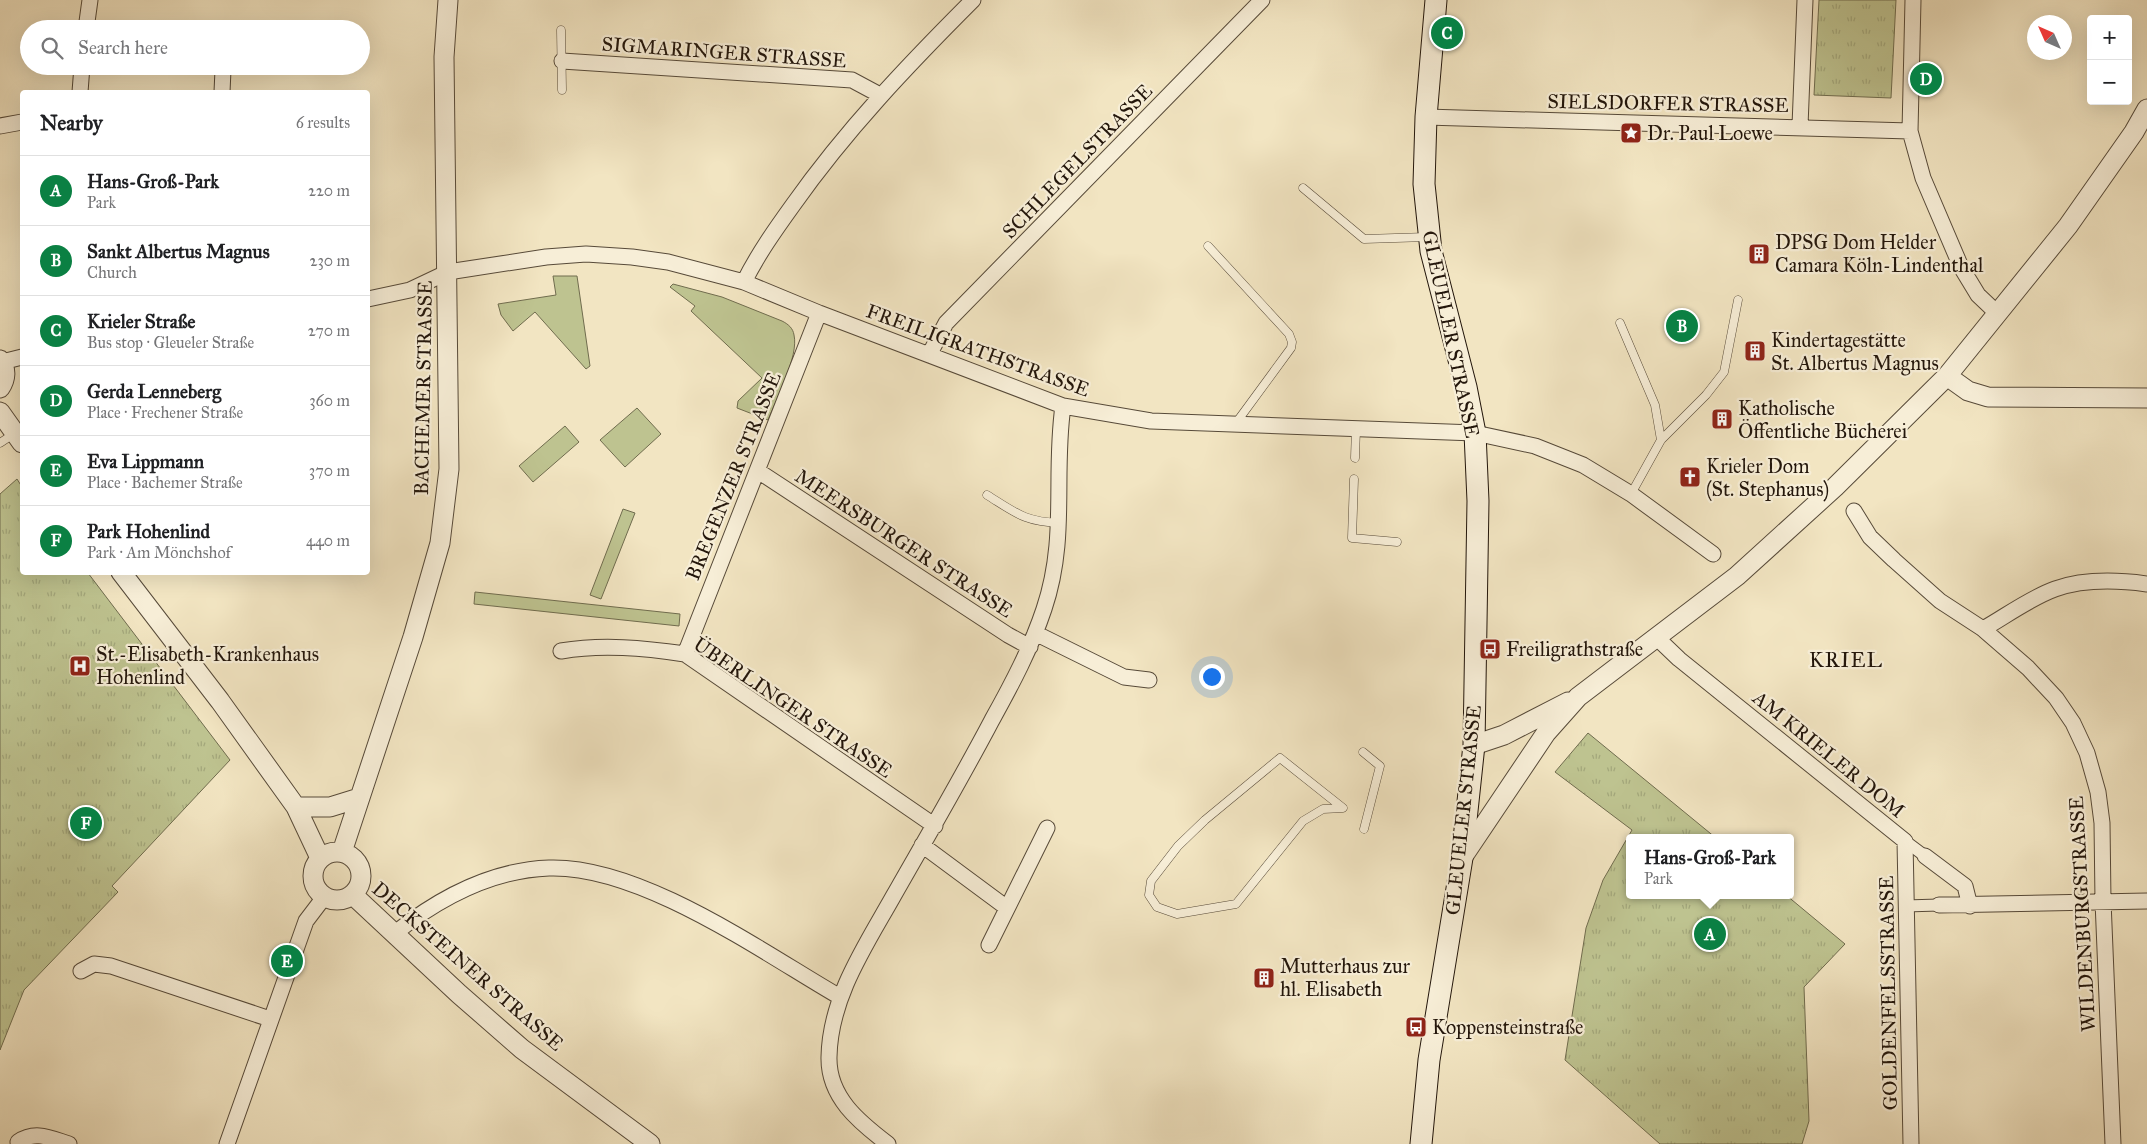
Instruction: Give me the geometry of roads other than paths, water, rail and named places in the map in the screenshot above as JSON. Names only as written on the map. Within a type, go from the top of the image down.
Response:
[{"type":"main road","name":"GLEUELER STRASSE","points":[[1421,1144],[1429,1060],[1462,858],[1474,744],[1478,501],[1475,433],[1429,236],[1424,184],[1426,118],[1436,0]]},
{"type":"street","points":[[87,20],[90,0]]},
{"type":"street","name":"BACHEMER STRASSE","points":[[342,852],[440,543],[449,469],[444,56],[448,0]]},
{"type":"street","points":[[744,282],[756,257],[806,186],[880,95],[973,0]]},
{"type":"street","name":"SCHLEGELSTRASSE","points":[[929,355],[946,323],[1262,0]]},
{"type":"street","points":[[1800,126],[1804,0]]},
{"type":"street","points":[[1913,0],[1910,131],[1923,178],[1961,267],[1978,295],[1998,314]]},
{"type":"street","name":"SIGMARINGER STRASSE","points":[[562,61],[852,80],[880,95]]},
{"type":"street","points":[[80,90],[81,75]]},
{"type":"street","points":[[222,90],[223,75]]},
{"type":"street","points":[[1462,858],[1546,733],[1578,697],[1737,576],[1835,487],[1947,376],[2068,226],[2134,132],[2147,109]]},
{"type":"street","name":"SIELSDORFER STRASSE","points":[[1426,118],[1800,126],[1910,131]]},
{"type":"street","points":[[0,126],[20,122]]},
{"type":"street","name":"FREILIGRATHSTRASSE","points":[[370,299],[410,290],[448,272],[546,257],[586,254],[668,262],[744,282],[819,313],[1063,406],[1151,421],[1475,433],[1535,446],[1583,465],[1631,494],[1713,554]]},
{"type":"street","name":"BREGENZER STRASSE","points":[[685,654],[819,313]]},
{"type":"street","points":[[0,388],[5,378],[1,361],[20,356]]},
{"type":"street","points":[[1947,376],[1968,391],[1988,397],[2147,398]]},
{"type":"street","points":[[888,1144],[845,1108],[834,1084],[829,1058],[840,998],[859,958],[922,844],[935,826],[1033,640],[1045,608],[1053,574],[1060,523],[1060,425],[1063,406]]},
{"type":"street","points":[[0,412],[12,440]]},
{"type":"street","name":"MEERSBURGER STRASSE","points":[[758,471],[1000,630],[1033,640],[1124,677],[1149,680]]},
{"type":"street","name":"WILDENBURGSTRASSE","points":[[1854,511],[1870,537],[1894,560],[1940,601],[1983,628],[2028,668],[2056,698],[2073,723],[2087,753],[2098,792],[2102,823],[2102,901],[2113,1144]]},
{"type":"street","points":[[123,575],[220,701],[296,807],[320,858]]},
{"type":"street","points":[[1983,628],[2053,590],[2066,586],[2107,581],[2147,584]]},
{"type":"street","name":"AM KRIELER DOM","points":[[1656,637],[1679,659],[1905,841],[1965,886],[1970,906]]},
{"type":"street","name":"ÜBERLINGER STRASSE","points":[[560,651],[588,646],[685,654],[935,826]]},
{"type":"street","points":[[1474,744],[1504,734],[1578,697]]},
{"type":"street","points":[[296,807],[330,807],[359,798]]},
{"type":"street","points":[[989,945],[1047,828]]},
{"type":"street","name":"GOLDENFELSSTRASSE","points":[[1905,841],[1911,1144]]},
{"type":"street","points":[[922,844],[1006,908]]},
{"type":"street","points":[[331,852],[342,852],[352,856],[360,868],[361,880],[352,895],[341,900],[325,896],[318,890],[313,876],[314,868],[320,858],[331,852]]},
{"type":"street","points":[[395,933],[446,897],[484,882],[518,873],[549,868],[594,872],[635,885],[691,910],[840,998]]},
{"type":"street","name":"DECKSTEINER STRASSE","points":[[352,895],[459,994],[522,1048],[650,1144]]},
{"type":"street","points":[[227,1144],[306,921],[325,896]]},
{"type":"street","points":[[1906,906],[1970,906],[2147,900]]},
{"type":"street","points":[[82,971],[94,964],[111,966],[270,1019]]},
{"type":"street","points":[[18,1142],[26,1136],[39,1134],[69,1144]]},
{"type":"lane","points":[[561,30],[562,90]]},
{"type":"lane","points":[[1303,188],[1364,239],[1429,236]]},
{"type":"lane","points":[[1208,246],[1289,334],[1292,342],[1291,348],[1236,423]]},
{"type":"lane","points":[[1631,494],[1661,440],[1706,395],[1724,372],[1738,300]]},
{"type":"lane","points":[[1620,323],[1655,405],[1661,440]]},
{"type":"lane","points":[[1354,458],[1356,428]]},
{"type":"lane","points":[[1354,479],[1352,538],[1397,542]]},
{"type":"lane","points":[[987,495],[1021,516],[1037,522],[1060,523]]},
{"type":"lane","points":[[1363,752],[1380,766],[1364,829]]},
{"type":"lane","points":[[1280,758],[1343,808],[1323,809],[1303,821],[1236,904],[1177,914],[1157,907],[1149,895],[1151,881],[1178,846],[1218,808],[1280,758]]},
{"type":"place","name":"Krieler Straße","points":[[1447,33]]},
{"type":"place","name":"Gerda Lenneberg","points":[[1926,79]]},
{"type":"place","name":"Dr. Paul Loewe","points":[[1631,133]]},
{"type":"place","name":"DPSG Dom Helder Camara Köln-Lindenthal","points":[[1759,254]]},
{"type":"place","name":"Sankt Albertus Magnus","points":[[1682,326]]},
{"type":"place","name":"Kindertagestätte St. Albertus Magnus","points":[[1755,351]]},
{"type":"place","name":"Katholische Öffentliche Bücherei","points":[[1722,419]]},
{"type":"place","name":"Krieler Dom (St. Stephanus)","points":[[1690,477]]},
{"type":"place","name":"Freiligrathstraße","points":[[1490,649]]},
{"type":"place","name":"St.-Elisabeth-Krankenhaus Hohenlind","points":[[80,666]]},
{"type":"place","name":"Park Hohenlind","points":[[86,823]]},
{"type":"place","name":"Hans-Groß-Park","points":[[1710,934]]},
{"type":"place","name":"Eva Lippmann","points":[[287,961]]},
{"type":"place","name":"Mutterhaus zur hl. Elisabeth","points":[[1264,978]]},
{"type":"place","name":"Koppensteinstraße","points":[[1416,1027]]},
{"type":"district","name":"KRIEL","points":[[1846,660]]}]
